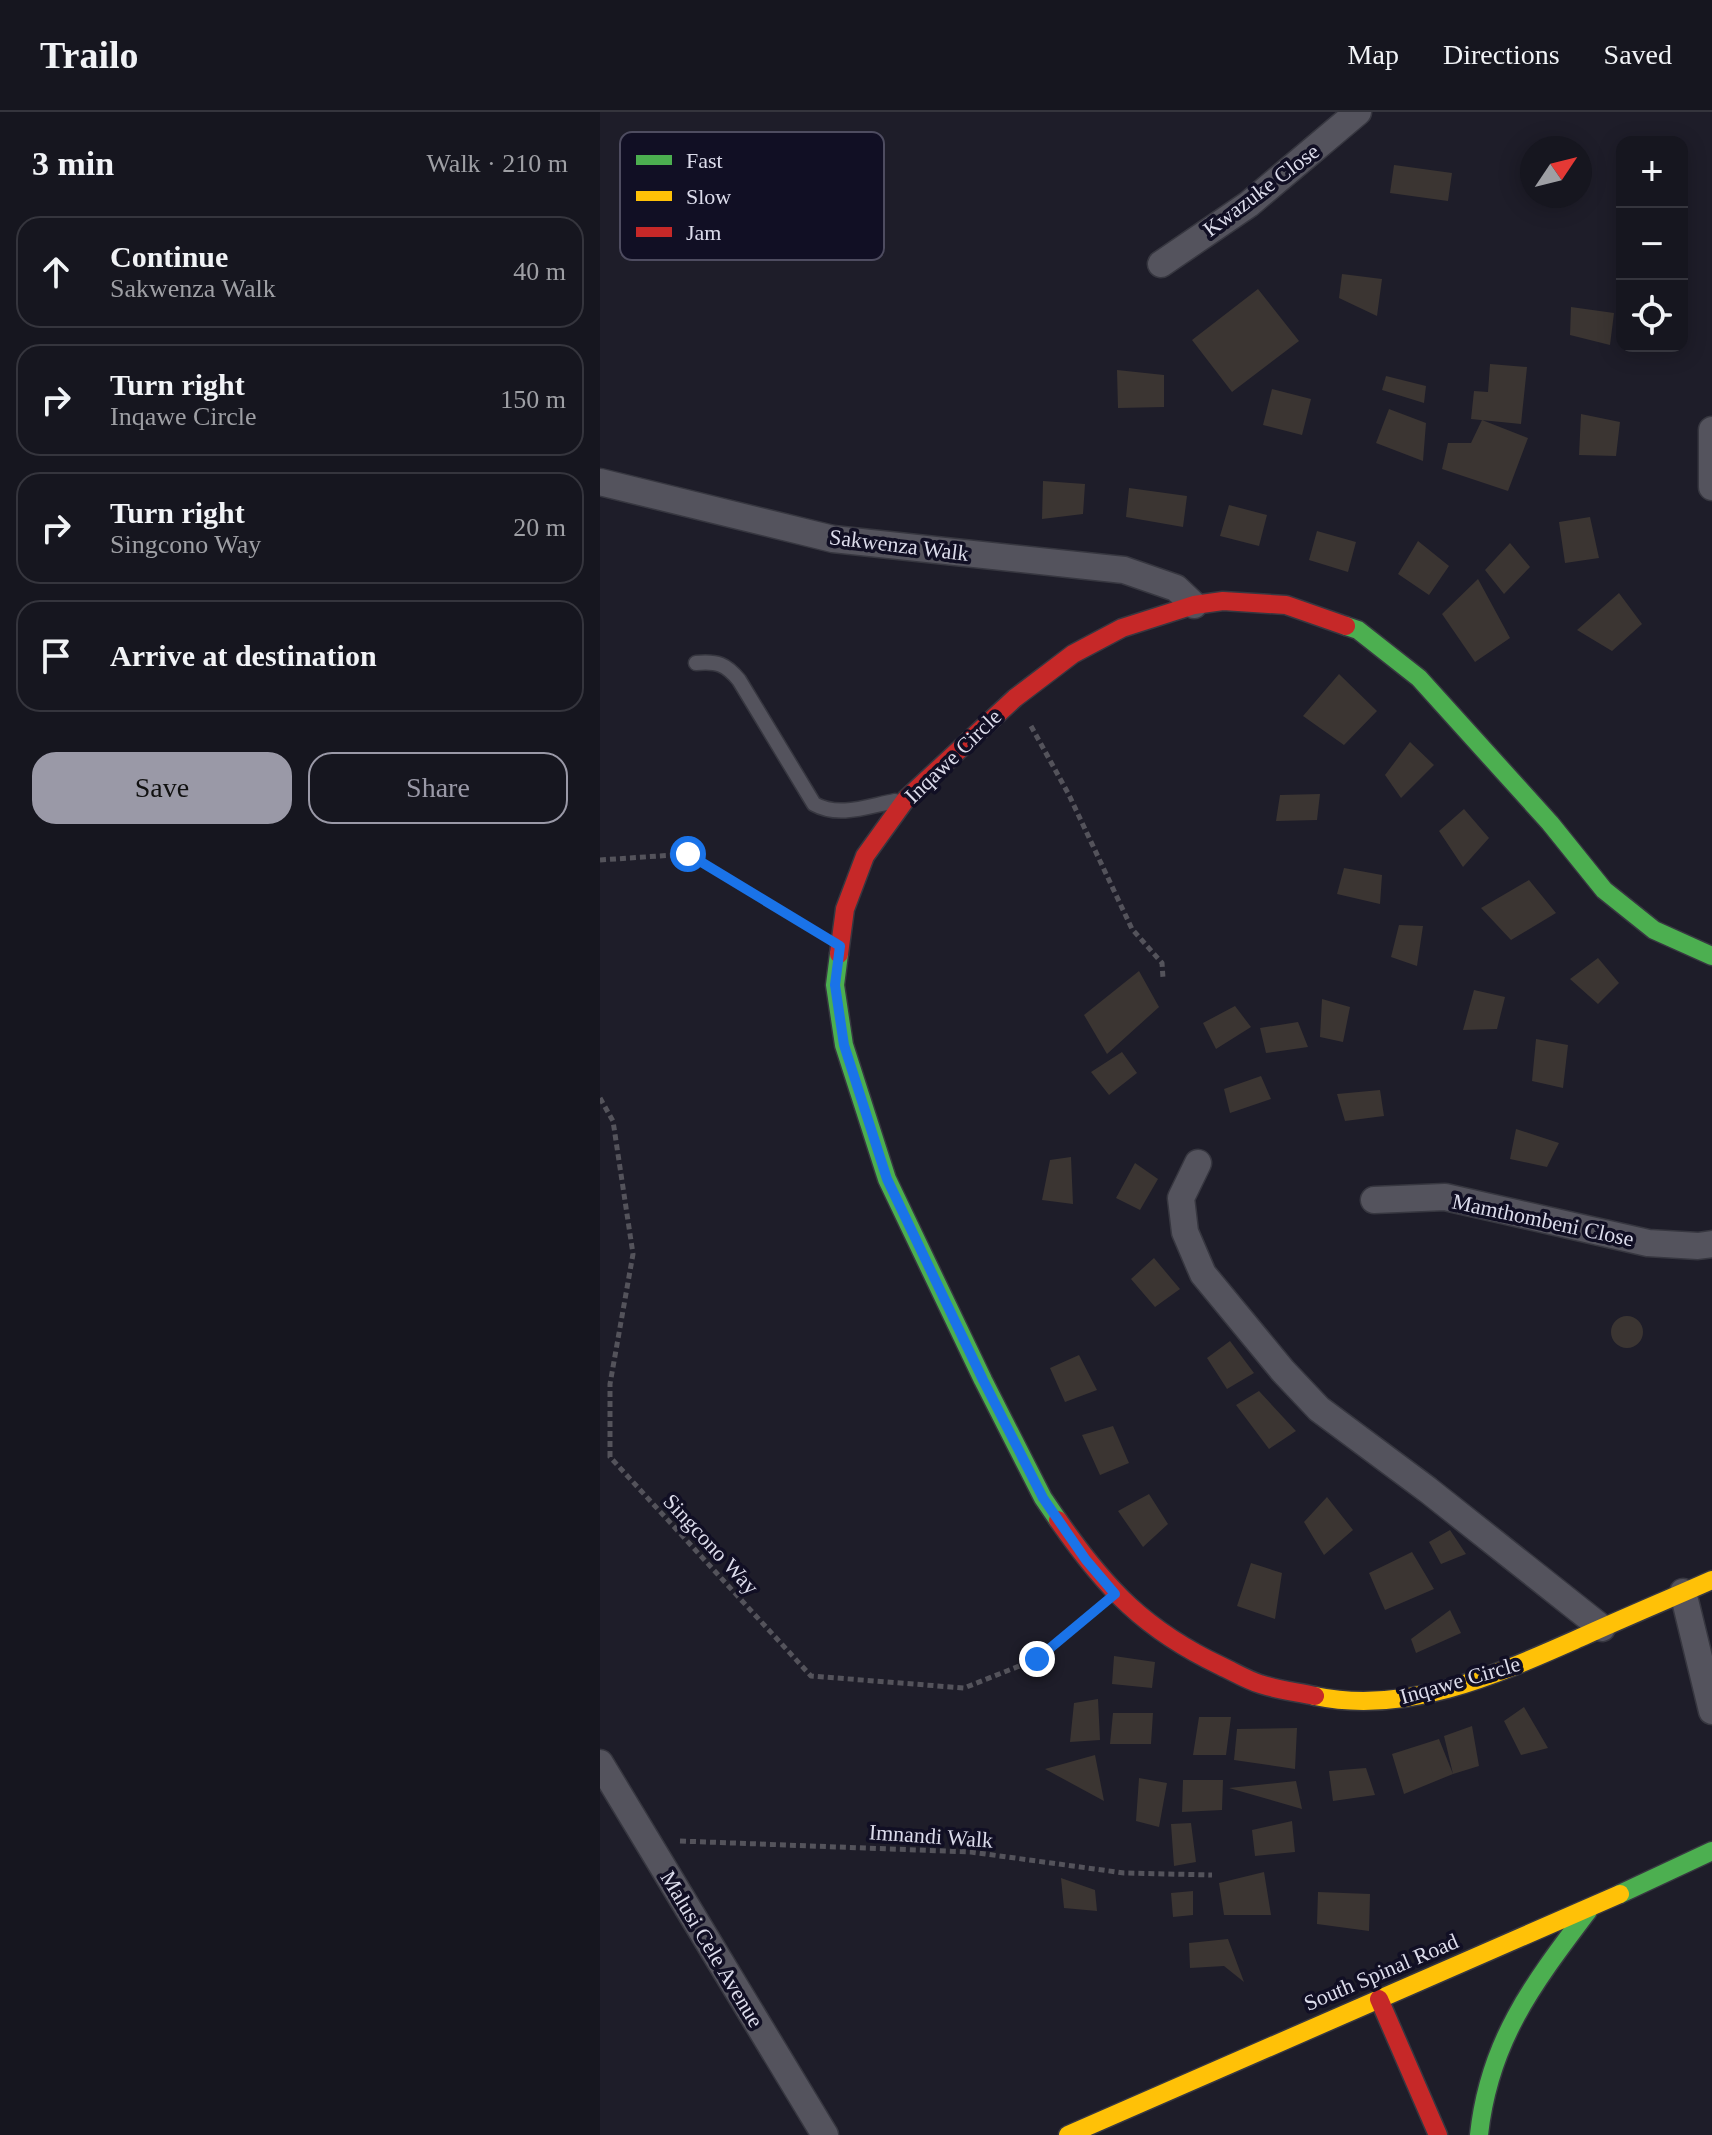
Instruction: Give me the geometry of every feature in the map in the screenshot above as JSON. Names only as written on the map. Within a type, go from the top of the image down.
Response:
[{"type":"street","name":"Kwazuke Close","points":[[1161,264],[1249,204],[1358,112]]},
{"type":"street","points":[[1712,430],[1712,487]]},
{"type":"street","name":"Sakwenza Walk","points":[[600,482],[833,539],[1124,570],[1176,588],[1194,605]]},
{"type":"street","name":"Inqawe Circle","points":[[1712,956],[1654,930],[1604,890],[1550,823],[1419,678],[1358,630],[1286,605],[1223,601],[1194,605],[1122,628],[1073,654],[1015,698],[906,799],[865,856],[845,909],[835,985],[844,1045],[887,1179],[1043,1498],[1086,1560],[1115,1594],[1184,1648],[1260,1684],[1334,1700],[1389,1701],[1458,1686],[1527,1661],[1712,1580]]},
{"type":"street","points":[[1198,1163],[1181,1198],[1185,1232],[1203,1274],[1283,1371],[1319,1409],[1428,1490],[1602,1628]]},
{"type":"street","name":"Mamthombeni Close","points":[[1374,1200],[1445,1197],[1648,1243],[1712,1244]]},
{"type":"street","points":[[1683,1592],[1712,1711]]},
{"type":"street","name":"Malusi Cele Avenue","points":[[600,1763],[825,2135]]},
{"type":"street","name":"South Spinal Road","points":[[1068,2135],[1589,1909],[1712,1851]]},
{"type":"street","points":[[1479,2135],[1480,2111],[1487,2079],[1501,2041],[1532,1984],[1589,1909]]},
{"type":"street","points":[[1379,1999],[1438,2135]]},
{"type":"lane","points":[[696,663],[716,661],[732,670],[814,804],[826,811],[838,812],[906,799]]},
{"type":"path","points":[[1015,698],[1069,795],[1132,929],[1162,963],[1163,978]]},
{"type":"path","points":[[600,860],[688,854],[840,946]]},
{"type":"path","points":[[600,1098],[613,1121],[633,1254],[610,1384],[610,1446],[600,1452]]},
{"type":"path","name":"Singcono Way","points":[[610,1446],[610,1457],[811,1676],[964,1688],[1037,1659],[1115,1594]]},
{"type":"path","name":"Imnandi Walk","points":[[647,1841],[735,1841],[971,1852],[1124,1873],[1212,1875]]},
{"type":"building","points":[[1394,165],[1452,173],[1448,201],[1390,193]]},
{"type":"building","points":[[1342,274],[1382,279],[1377,316],[1339,298]]},
{"type":"building","points":[[1258,289],[1299,341],[1232,392],[1192,340]]},
{"type":"building","points":[[1571,307],[1614,313],[1610,345],[1570,335]]},
{"type":"building","points":[[1490,364],[1527,367],[1521,424],[1471,419],[1474,391],[1488,392]]},
{"type":"building","points":[[1117,370],[1164,375],[1164,407],[1118,408]]},
{"type":"building","points":[[1386,376],[1426,386],[1424,403],[1382,390]]},
{"type":"building","points":[[1272,389],[1311,399],[1302,435],[1263,425]]},
{"type":"building","points":[[1389,409],[1426,423],[1423,461],[1376,443]]},
{"type":"building","points":[[1581,414],[1620,422],[1616,456],[1579,455]]},
{"type":"building","points":[[1482,420],[1528,438],[1508,491],[1442,469],[1448,443],[1471,443]]},
{"type":"building","points":[[1043,481],[1085,484],[1083,514],[1042,519]]},
{"type":"building","points":[[1129,488],[1187,496],[1183,527],[1126,517]]},
{"type":"building","points":[[1229,505],[1267,515],[1259,546],[1220,536]]},
{"type":"building","points":[[1590,517],[1599,558],[1565,563],[1559,522]]},
{"type":"building","points":[[1317,531],[1356,542],[1348,572],[1309,560]]},
{"type":"building","points":[[1418,541],[1449,566],[1429,595],[1398,574]]},
{"type":"building","points":[[1510,543],[1530,567],[1504,594],[1485,570]]},
{"type":"building","points":[[1478,579],[1510,638],[1475,662],[1442,614]]},
{"type":"building","points":[[1619,593],[1642,624],[1612,651],[1577,630]]},
{"type":"building","points":[[1339,674],[1377,711],[1344,745],[1303,716]]},
{"type":"building","points":[[1410,742],[1434,765],[1401,798],[1385,775]]},
{"type":"building","points":[[1320,794],[1317,820],[1276,821],[1280,795]]},
{"type":"building","points":[[1464,809],[1489,838],[1463,867],[1439,831]]},
{"type":"building","points":[[1344,868],[1382,875],[1380,904],[1337,894]]},
{"type":"building","points":[[1529,880],[1556,913],[1511,940],[1481,908]]},
{"type":"building","points":[[1399,925],[1423,926],[1417,966],[1391,957]]},
{"type":"building","points":[[1598,958],[1619,983],[1598,1004],[1570,979]]},
{"type":"building","points":[[1139,971],[1159,1007],[1107,1054],[1084,1015]]},
{"type":"building","points":[[1474,990],[1505,997],[1497,1029],[1463,1030]]},
{"type":"building","points":[[1322,999],[1350,1007],[1343,1042],[1320,1037]]},
{"type":"building","points":[[1235,1006],[1251,1027],[1216,1049],[1203,1023]]},
{"type":"building","points":[[1298,1022],[1308,1047],[1266,1053],[1260,1028]]},
{"type":"building","points":[[1536,1039],[1568,1045],[1563,1088],[1532,1081]]},
{"type":"building","points":[[1122,1052],[1137,1073],[1109,1095],[1091,1072]]},
{"type":"building","points":[[1261,1076],[1271,1099],[1230,1113],[1224,1089]]},
{"type":"building","points":[[1380,1090],[1384,1116],[1345,1121],[1337,1094]]},
{"type":"building","points":[[1516,1129],[1559,1143],[1547,1167],[1510,1159]]},
{"type":"building","points":[[1071,1157],[1073,1204],[1042,1200],[1050,1160]]},
{"type":"building","points":[[1135,1163],[1158,1179],[1140,1210],[1116,1198]]},
{"type":"building","points":[[1154,1258],[1180,1289],[1155,1307],[1131,1279]]},
{"type":"building","points":[[1627,1316],[1638,1321],[1643,1332],[1638,1343],[1627,1348],[1616,1343],[1611,1332],[1616,1321]]},
{"type":"building","points":[[1230,1341],[1254,1373],[1227,1389],[1207,1358]]},
{"type":"building","points":[[1079,1355],[1097,1390],[1065,1402],[1050,1368]]},
{"type":"building","points":[[1259,1391],[1296,1431],[1269,1449],[1236,1405]]},
{"type":"building","points":[[1113,1426],[1129,1463],[1100,1475],[1082,1435]]},
{"type":"building","points":[[1149,1494],[1168,1524],[1143,1547],[1118,1511]]},
{"type":"building","points":[[1327,1497],[1353,1530],[1324,1555],[1304,1522]]},
{"type":"building","points":[[1450,1530],[1466,1554],[1441,1564],[1429,1542]]},
{"type":"building","points":[[1412,1552],[1434,1589],[1385,1610],[1369,1573]]},
{"type":"building","points":[[1251,1563],[1282,1573],[1275,1619],[1237,1606]]},
{"type":"building","points":[[1450,1610],[1461,1633],[1416,1653],[1411,1639]]},
{"type":"building","points":[[1114,1656],[1155,1662],[1152,1688],[1112,1684]]},
{"type":"building","points":[[1098,1699],[1100,1740],[1070,1742],[1074,1703]]},
{"type":"building","points":[[1524,1707],[1548,1748],[1521,1755],[1504,1721]]},
{"type":"building","points":[[1113,1713],[1153,1713],[1151,1744],[1110,1744]]},
{"type":"building","points":[[1199,1717],[1231,1717],[1226,1755],[1193,1755]]},
{"type":"building","points":[[1472,1726],[1479,1766],[1453,1774],[1444,1736]]},
{"type":"building","points":[[1297,1728],[1295,1769],[1234,1760],[1237,1729]]},
{"type":"building","points":[[1439,1739],[1453,1774],[1404,1794],[1392,1754]]},
{"type":"building","points":[[1095,1755],[1104,1801],[1045,1769]]},
{"type":"building","points":[[1366,1768],[1375,1795],[1333,1801],[1329,1771]]},
{"type":"building","points":[[1139,1778],[1167,1783],[1159,1827],[1136,1821]]},
{"type":"building","points":[[1183,1780],[1223,1780],[1222,1810],[1182,1812]]},
{"type":"building","points":[[1296,1781],[1302,1809],[1229,1788]]},
{"type":"building","points":[[1292,1821],[1295,1852],[1255,1856],[1252,1830]]},
{"type":"building","points":[[1191,1823],[1196,1862],[1174,1866],[1171,1824]]},
{"type":"building","points":[[1264,1872],[1271,1915],[1224,1915],[1219,1883]]},
{"type":"building","points":[[1061,1878],[1095,1890],[1097,1911],[1064,1908]]},
{"type":"building","points":[[1193,1891],[1193,1915],[1173,1917],[1171,1893]]},
{"type":"building","points":[[1318,1892],[1370,1894],[1369,1931],[1317,1924]]},
{"type":"building","points":[[1228,1939],[1244,1982],[1224,1966],[1190,1968],[1189,1943]]},
{"type":"traffic: fast","points":[[1346,626],[1358,630],[1419,678],[1550,823],[1604,890],[1654,930],[1712,956]]},
{"type":"traffic: fast","points":[[839,954],[835,985],[844,1045],[887,1179],[983,1380],[1043,1498],[1058,1520]]},
{"type":"traffic: fast","points":[[1620,1894],[1712,1851]]},
{"type":"traffic: fast","points":[[1479,2135],[1484,2101],[1503,2042],[1532,1989],[1588,1911]]},
{"type":"traffic: slow","points":[[1315,1696],[1350,1701],[1384,1700],[1419,1696],[1453,1687],[1520,1664],[1712,1580]]},
{"type":"traffic: slow","points":[[1068,2135],[1620,1894]]},
{"type":"traffic: jam","points":[[839,954],[845,909],[865,856],[906,799],[1015,698],[1073,654],[1122,628],[1194,605],[1223,601],[1286,605],[1346,626]]},
{"type":"traffic: jam","points":[[1058,1520],[1111,1587],[1170,1638],[1255,1682],[1315,1696]]},
{"type":"traffic: jam","points":[[1379,1999],[1438,2135]]},
{"type":"route","points":[[688,854],[840,946],[835,985],[844,1045],[887,1179],[1043,1498],[1086,1560],[1115,1594],[1037,1659]]}]
